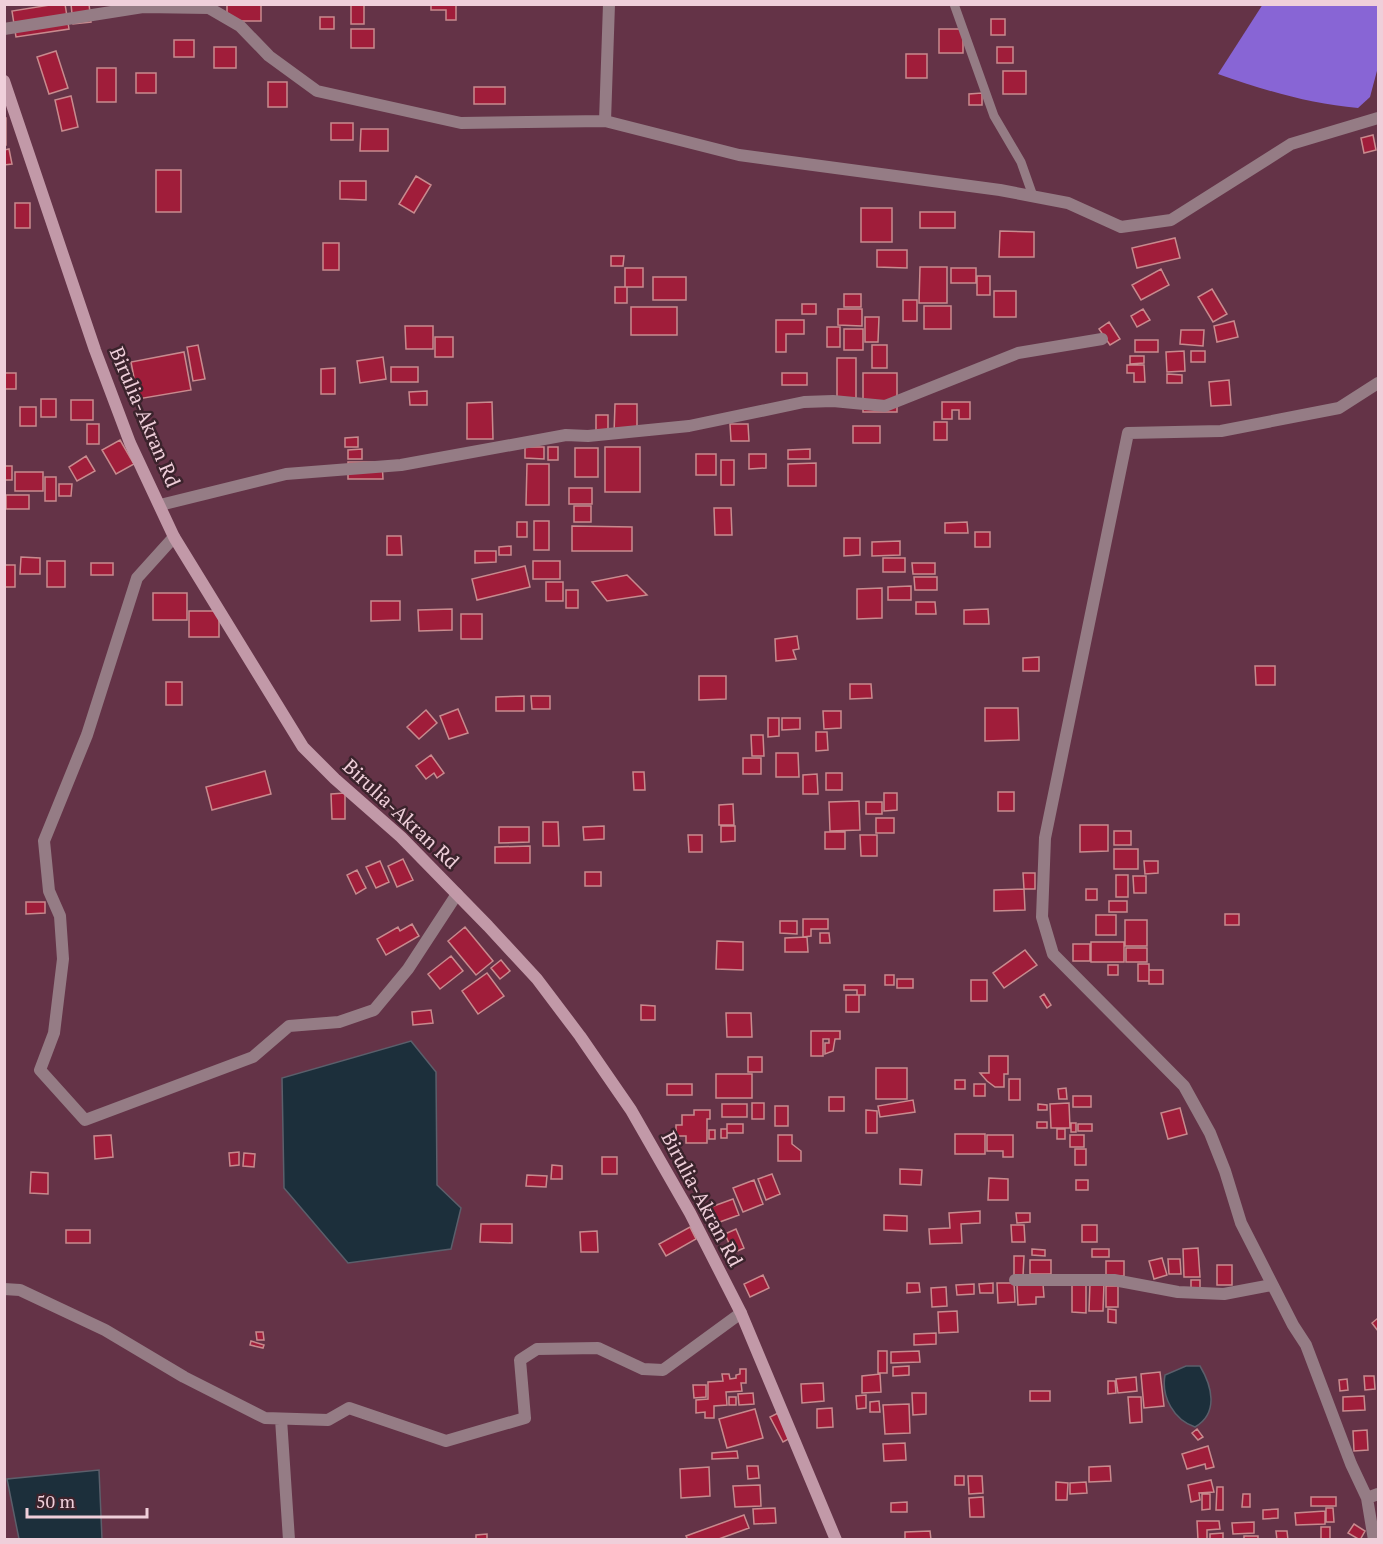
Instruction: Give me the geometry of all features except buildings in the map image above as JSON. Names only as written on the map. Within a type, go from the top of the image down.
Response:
[{"type":"street","points":[[605,121],[609,4]]},
{"type":"street","points":[[4,29],[143,7],[209,8],[240,26],[269,56],[317,91],[461,123],[605,121],[739,154],[1068,203],[1121,227],[1171,220],[1291,144],[1378,118]]},
{"type":"street","name":"Birulia-Akran Rd","points":[[4,81],[95,350],[130,443],[174,537],[303,747],[335,779],[401,837],[537,980],[580,1036],[631,1110],[690,1213],[741,1313],[836,1539]]},
{"type":"street","points":[[160,505],[286,474],[401,465],[566,435],[588,436],[689,426],[804,402],[833,401],[885,406],[1018,353],[1102,339]]},
{"type":"street","points":[[1374,1539],[1372,1496],[1351,1464],[1306,1344],[1293,1325],[1241,1223],[1225,1171],[1210,1133],[1184,1086],[1053,954],[1042,917],[1045,838],[1128,433],[1221,431],[1338,408],[1378,382]]},
{"type":"street","points":[[174,537],[137,578],[87,735],[44,841],[49,891],[60,916],[63,959],[54,1033],[40,1070],[85,1120],[253,1057],[289,1026],[339,1022],[374,1010],[408,969],[457,894]]},
{"type":"street","points":[[1015,1280],[1114,1280],[1178,1292],[1224,1294],[1272,1285]]},
{"type":"street","points":[[4,1289],[20,1290],[105,1330],[184,1377],[265,1418],[328,1420],[350,1408],[446,1442],[525,1418],[520,1360],[537,1349],[598,1348],[643,1369],[663,1370],[741,1313]]},
{"type":"street","points":[[280,1419],[289,1539]]},
{"type":"lane","points":[[954,4],[994,116],[1021,162],[1033,196]]},
{"type":"shaded area","points":[[1263,4],[1378,5],[1378,67],[1370,97],[1358,108],[1340,106],[1287,96],[1218,74]]},
{"type":"water","points":[[411,1041],[436,1072],[437,1185],[461,1208],[451,1249],[348,1263],[284,1188],[282,1078]]},
{"type":"water","points":[[1186,1366],[1200,1366],[1210,1390],[1208,1414],[1195,1427],[1175,1413],[1165,1391],[1165,1375]]},
{"type":"water","points":[[99,1470],[102,1539],[19,1539],[7,1479]]}]
